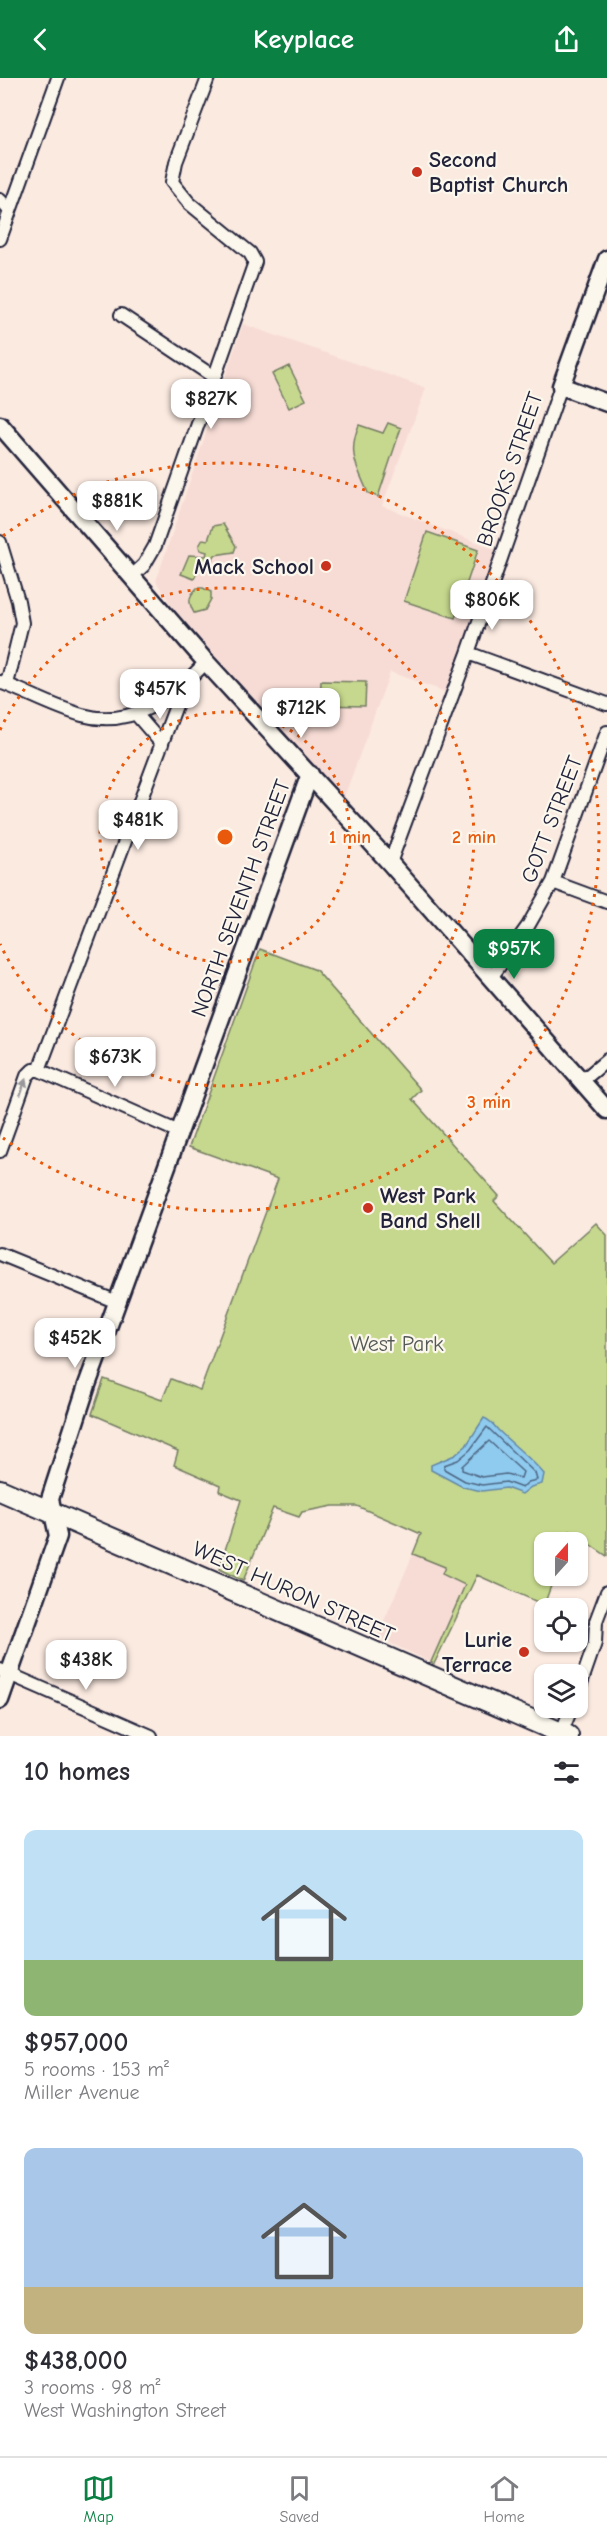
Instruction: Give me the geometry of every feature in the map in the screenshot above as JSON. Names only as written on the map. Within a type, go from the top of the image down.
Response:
[{"type":"main road","name":"WEST HURON STREET","points":[[0,1490],[565,1734]]},
{"type":"street","points":[[0,239],[58,78]]},
{"type":"street","points":[[132,576],[144,565],[154,546],[255,262],[250,253],[189,202],[172,182],[176,162],[208,78]]},
{"type":"street","points":[[0,200],[10,212]]},
{"type":"street","name":"BROOKS STREET","points":[[390,863],[468,653],[607,259]]},
{"type":"street","points":[[121,315],[214,377]]},
{"type":"street","points":[[561,386],[607,403]]},
{"type":"street","points":[[0,425],[206,662],[390,863],[607,1110]]},
{"type":"street","points":[[0,542],[18,600],[22,623],[3,683],[81,715],[119,718],[136,714],[183,687],[206,662]]},
{"type":"street","points":[[468,653],[607,704]]},
{"type":"street","points":[[39,1070],[183,687]]},
{"type":"street","points":[[136,714],[162,744]]},
{"type":"street","name":"GOTT STREET","points":[[490,979],[528,926],[553,882],[607,732]]},
{"type":"street","name":"NORTH SEVENTH STREET","points":[[0,1700],[4,1672],[58,1536],[50,1499],[117,1302],[310,774]]},
{"type":"street","points":[[553,882],[607,902]]},
{"type":"street","points":[[582,1081],[607,1060]]},
{"type":"street","points":[[0,1151],[27,1076],[33,1070],[39,1070],[179,1132]]},
{"type":"street","points":[[0,1254],[117,1302]]},
{"type":"street","points":[[588,1664],[595,1643],[596,1622],[607,1592]]},
{"type":"street","points":[[4,1672],[152,1736]]},
{"type":"street","points":[[565,1734],[569,1718]]},
{"type":"shaded area","name":"Mack School","points":[[243,324],[426,388],[382,506],[497,550],[446,692],[390,672],[343,800],[173,608],[156,581]]},
{"type":"shaded area","points":[[413,1554],[446,1567],[442,1574],[465,1584],[431,1662],[377,1637]]},
{"type":"green space","points":[[289,366],[306,400],[289,408],[272,374]]},
{"type":"green space","points":[[388,423],[401,428],[378,497],[368,493],[360,475],[354,452],[355,435],[359,425],[383,433]]},
{"type":"green space","points":[[223,524],[236,546],[234,552],[215,555],[211,562],[201,564],[194,579],[181,574],[189,555],[206,556],[207,552],[200,550],[199,546],[203,539],[208,540],[213,526]]},
{"type":"green space","points":[[427,532],[478,550],[455,618],[404,601]]},
{"type":"green space","points":[[197,588],[211,592],[211,599],[205,610],[194,613],[190,600]]},
{"type":"green space","points":[[321,681],[366,682],[365,706],[320,705]]},
{"type":"green space","name":"West Park","points":[[260,949],[316,970],[421,1090],[412,1099],[499,1196],[494,1201],[551,1263],[596,1223],[607,1235],[607,1556],[588,1543],[588,1532],[534,1532],[534,1586],[551,1586],[547,1598],[534,1598],[534,1601],[477,1575],[434,1664],[431,1662],[465,1585],[442,1574],[445,1567],[413,1554],[421,1534],[357,1506],[333,1506],[302,1512],[299,1517],[273,1508],[243,1581],[219,1569],[241,1500],[219,1491],[220,1485],[174,1465],[178,1451],[92,1414],[104,1379],[162,1400],[171,1379],[200,1390],[278,1179],[189,1147]]},
{"type":"water","points":[[484,1418],[539,1468],[544,1474],[542,1484],[531,1487],[522,1494],[506,1488],[482,1491],[463,1487],[431,1470],[431,1465],[455,1455],[466,1446]]},
{"type":"place","name":"Second Baptist Church","points":[[417,172]]},
{"type":"place","name":"Mack School","points":[[326,566]]},
{"type":"place","name":"West Park Band Shell","points":[[368,1208]]},
{"type":"place","name":"Lurie Terrace","points":[[524,1652]]}]
